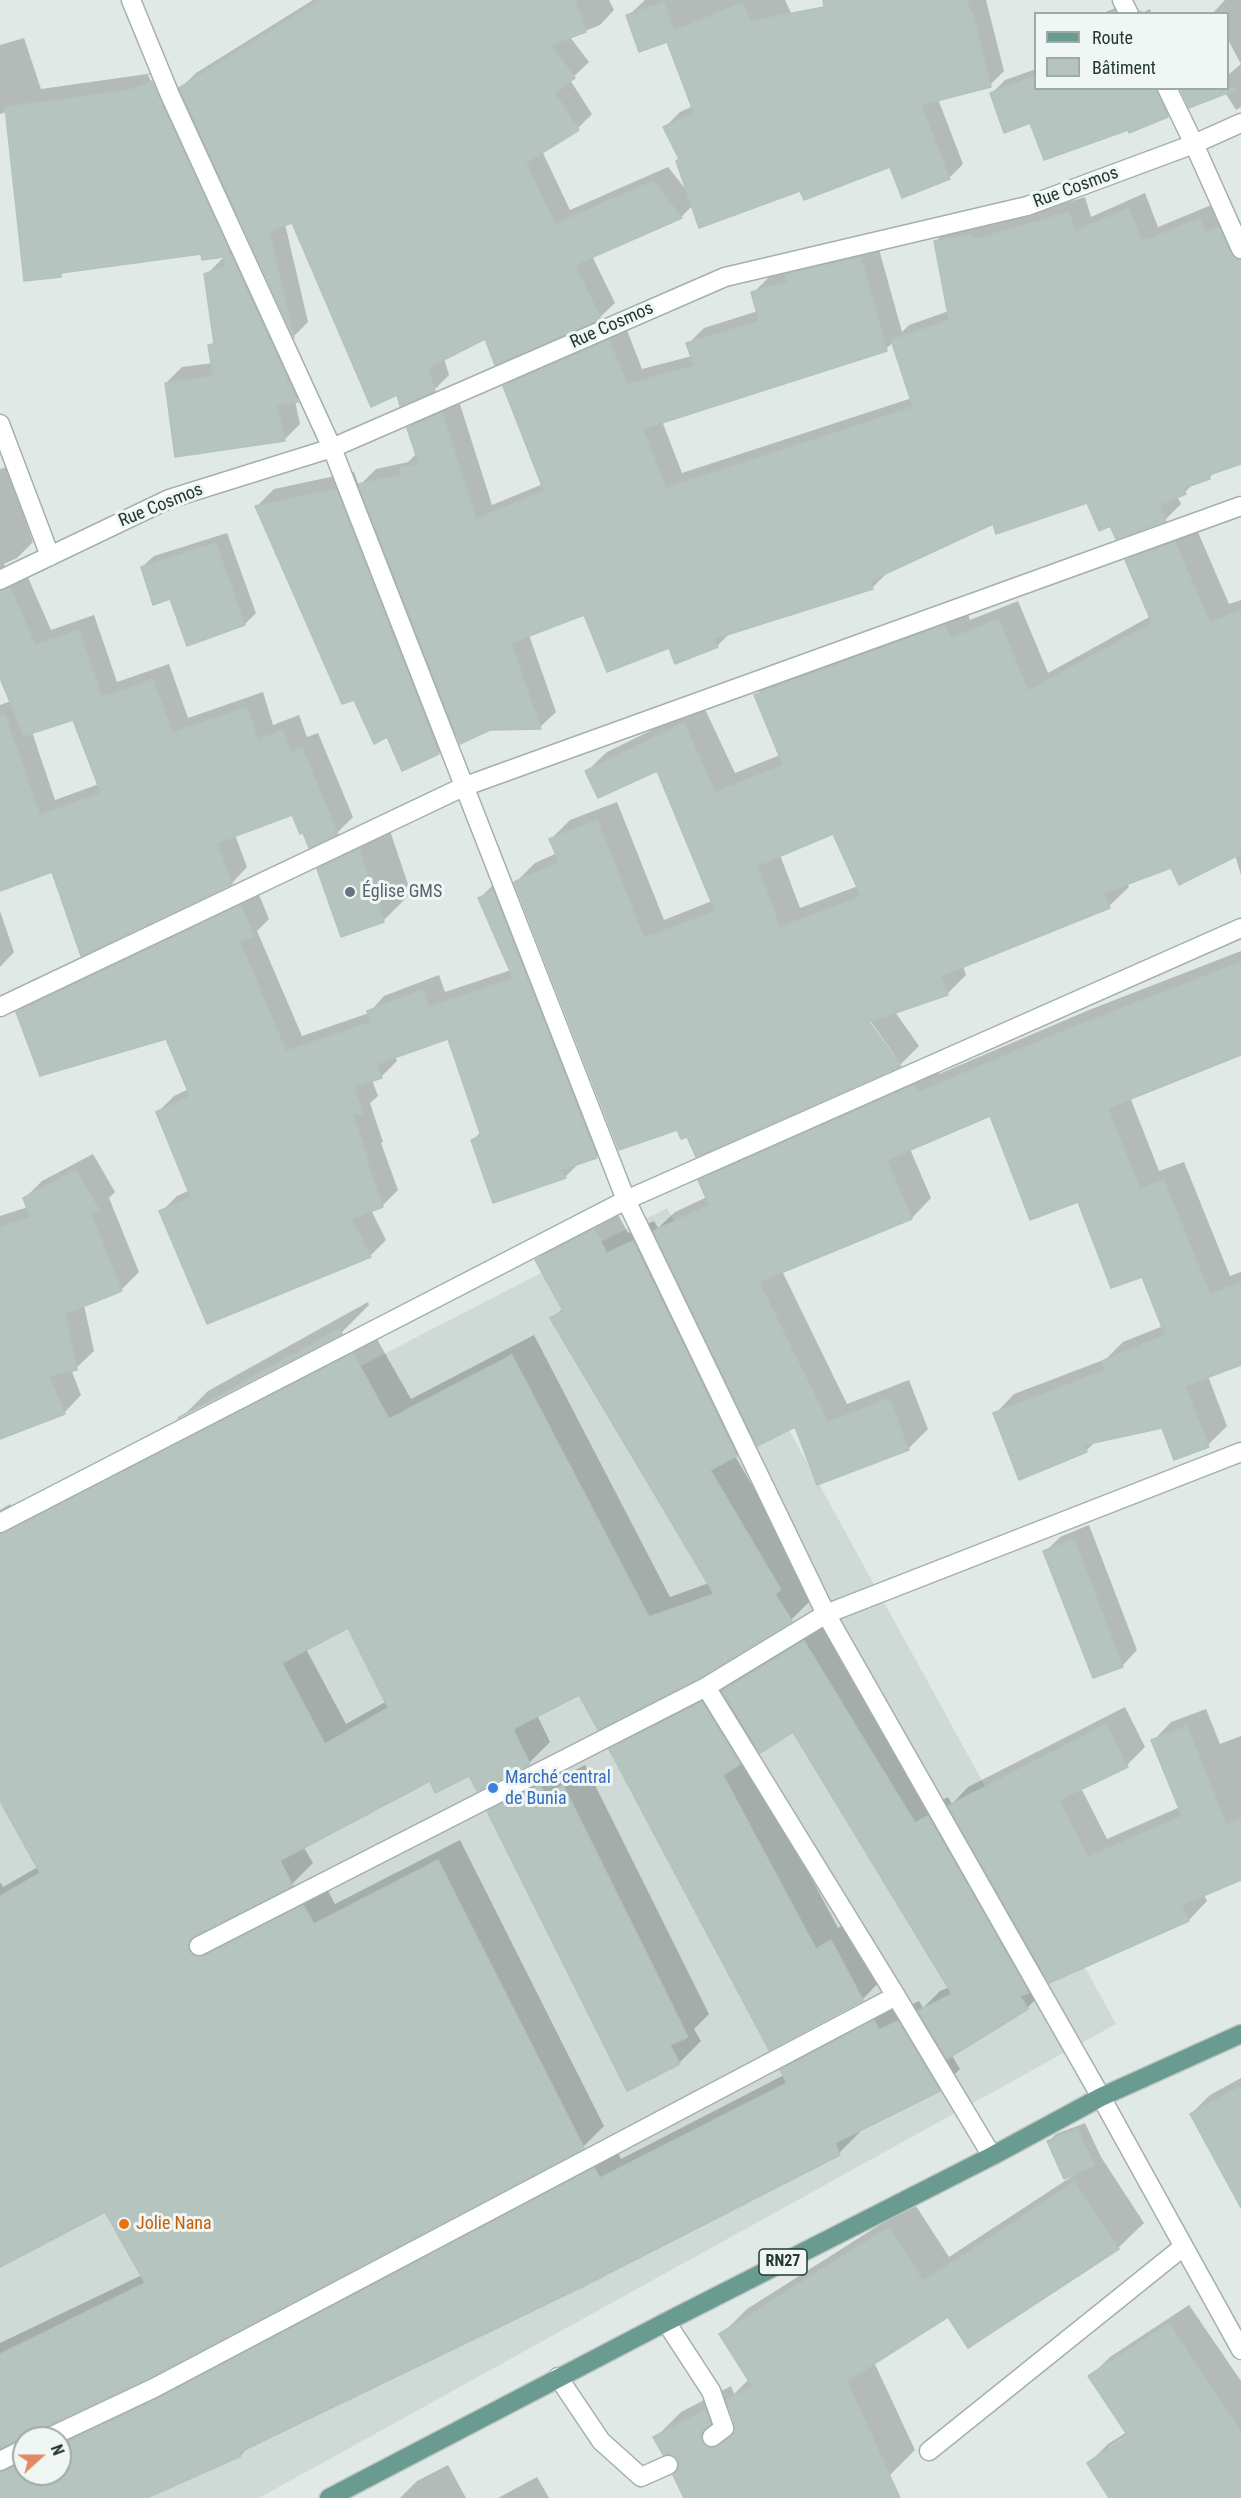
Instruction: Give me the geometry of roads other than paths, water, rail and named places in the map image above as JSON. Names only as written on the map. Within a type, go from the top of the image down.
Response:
[{"type":"main road","name":"RN27","points":[[330,2498],[666,2322],[992,2156],[1101,2097],[1241,2034]]},
{"type":"street","points":[[131,0],[170,95],[332,448],[626,1200],[826,1614],[1101,2097],[1241,2350]]},
{"type":"street","points":[[1168,90],[1241,249]]},
{"type":"street","name":"Rue Cosmos","points":[[0,580],[169,499],[332,448],[725,277],[1027,206],[1194,144],[1241,123]]},
{"type":"street","points":[[0,424],[50,556]]},
{"type":"street","points":[[0,1007],[463,787],[1241,506]]},
{"type":"street","points":[[0,1523],[626,1200],[1241,928]]},
{"type":"street","points":[[199,1946],[705,1688],[826,1614],[1241,1452]]},
{"type":"street","points":[[705,1688],[896,1996],[992,2156]]},
{"type":"street","points":[[72,2427],[154,2388],[896,1996]]},
{"type":"street","points":[[929,2451],[1183,2247]]},
{"type":"street","points":[[666,2322],[711,2391],[724,2428],[712,2437]]},
{"type":"street","points":[[558,2378],[601,2441],[641,2477],[668,2465]]},
{"type":"place","name":"Église GMS","points":[[350,892]]},
{"type":"place","name":"Marché central de Bunia","points":[[493,1788]]},
{"type":"place","name":"Jolie Nana","points":[[124,2224]]}]
